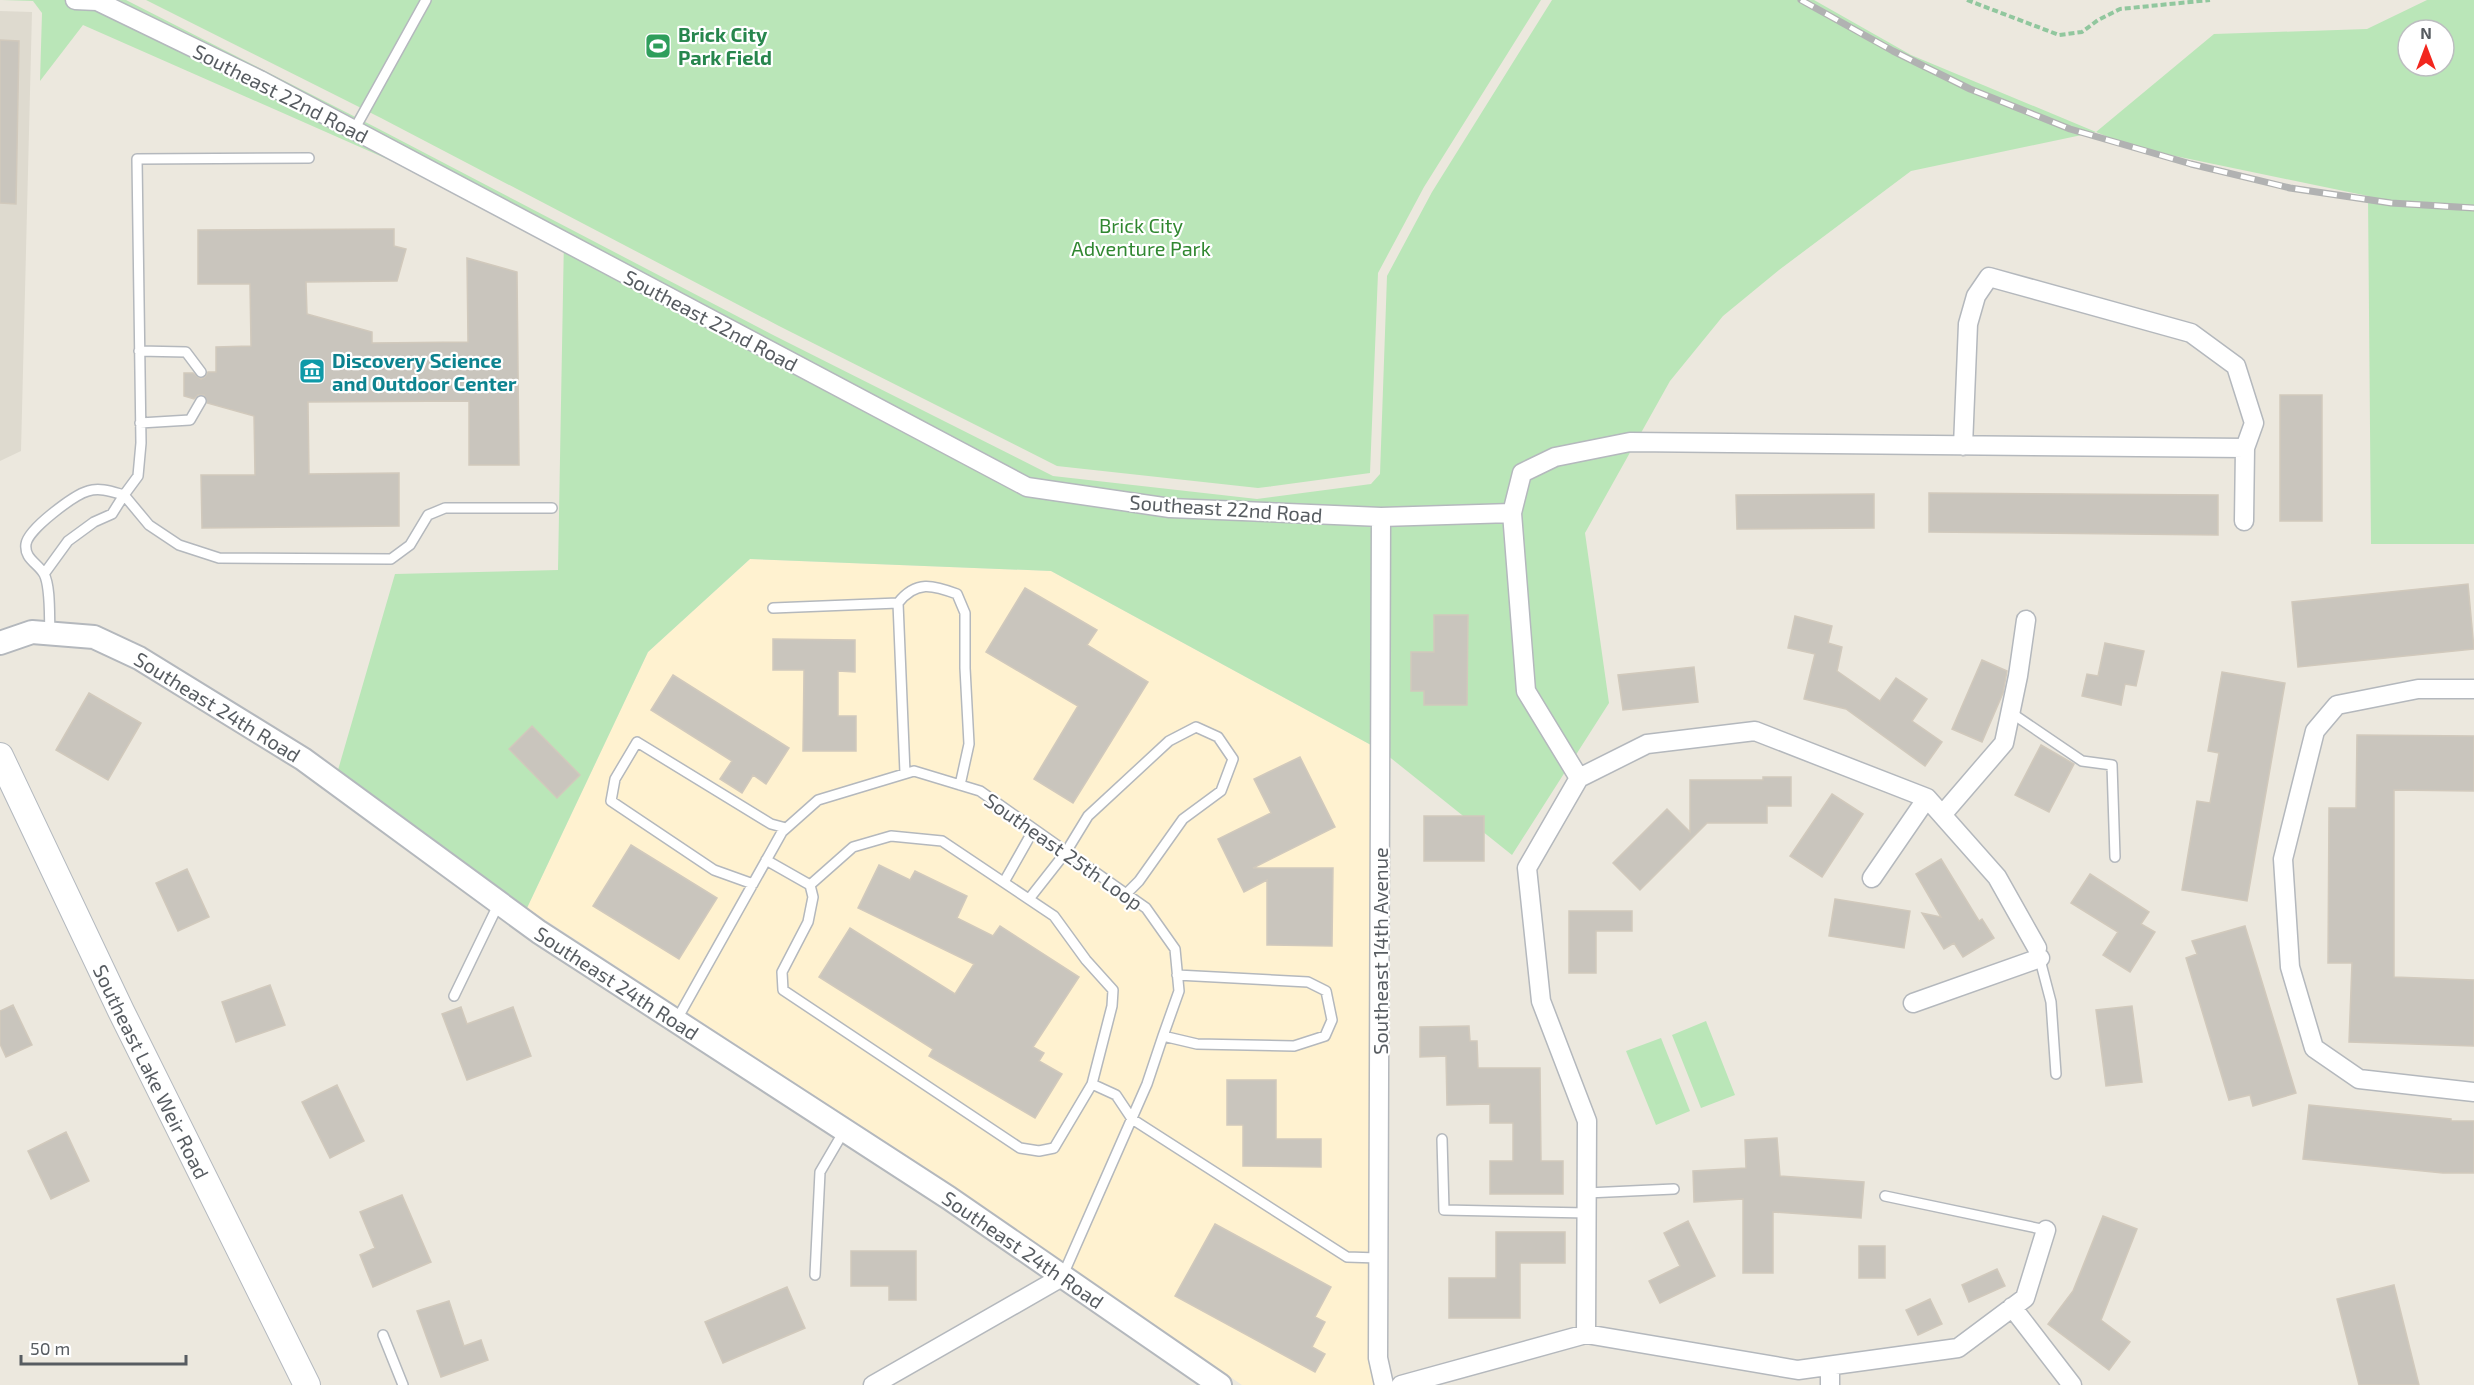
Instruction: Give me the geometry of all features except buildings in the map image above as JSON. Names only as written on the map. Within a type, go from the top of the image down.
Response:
[{"type":"main road","name":"Southeast Lake Weir Road","points":[[0,756],[127,1021],[307,1385]]},
{"type":"street","name":"Southeast 22nd Road","points":[[75,0],[97,1],[260,80],[1027,487],[1170,508],[1381,517],[1512,513]]},
{"type":"street","points":[[1963,446],[1968,324],[1976,296],[1989,277],[2191,333],[2236,366],[2254,423],[2245,448],[2244,520]]},
{"type":"street","points":[[1579,778],[1526,691],[1512,513],[1522,473],[1555,457],[1630,442],[2245,448]]},
{"type":"street","name":"Southeast 14th Avenue","points":[[1381,517],[1378,1358],[1384,1385]]},
{"type":"street","points":[[1942,815],[2004,743],[2026,620]]},
{"type":"street","name":"Southeast 24th Road","points":[[0,643],[32,632],[94,637],[139,658],[303,759],[539,933],[949,1198],[1220,1385]]},
{"type":"street","points":[[2474,689],[2418,689],[2337,705],[2315,730],[2283,859],[2290,967],[2314,1048],[2359,1079],[2474,1092]]},
{"type":"street","points":[[1586,1334],[1587,1121],[1541,1001],[1527,868],[1579,778],[1647,744],[1755,730],[1927,798],[1997,877],[2038,953],[1913,1003]]},
{"type":"street","points":[[1872,878],[1927,798]]},
{"type":"street","points":[[1401,1385],[1586,1334],[1798,1370],[1958,1348],[2025,1298],[2046,1230]]},
{"type":"street","points":[[873,1385],[1062,1277]]},
{"type":"street","points":[[2012,1307],[2072,1385]]},
{"type":"street","points":[[1830,1366],[1830,1385]]},
{"type":"lane","points":[[354,130],[426,0]]},
{"type":"lane","points":[[44,574],[68,541],[94,522],[112,514],[138,476],[140,423],[136,159],[309,158]]},
{"type":"lane","points":[[139,351],[186,352],[201,372]]},
{"type":"lane","points":[[140,423],[190,420],[201,401]]},
{"type":"lane","points":[[50,634],[44,574],[28,557],[26,545],[36,529],[69,501],[89,490],[105,490],[124,495],[149,525],[179,545],[219,558],[392,559],[410,545],[428,515],[445,508],[552,508]]},
{"type":"lane","points":[[905,773],[898,603],[907,592],[925,586],[938,587],[957,594],[965,613],[969,744],[960,785]]},
{"type":"lane","points":[[773,608],[898,603]]},
{"type":"lane","points":[[2010,712],[2082,761],[2112,765],[2115,858]]},
{"type":"lane","points":[[1029,899],[1066,852],[1088,816],[1169,741],[1196,727],[1218,737],[1233,759],[1221,791],[1183,819],[1139,881],[1126,894]]},
{"type":"lane","points":[[753,884],[714,870],[611,801],[615,779],[637,742],[771,824],[786,828]]},
{"type":"lane","name":"Southeast 25th Loop","points":[[676,1021],[786,828],[818,800],[914,771],[980,791],[1146,908],[1175,949],[1179,991],[1132,1119],[1062,1277]]},
{"type":"lane","points":[[1004,882],[1034,829]]},
{"type":"lane","points":[[766,860],[810,885],[813,897],[808,921],[782,972],[783,990],[1020,1148],[1039,1151],[1054,1148],[1092,1084],[1112,1006],[1113,990],[1086,960],[1054,916],[942,841],[891,836],[853,846],[810,885]]},
{"type":"lane","points":[[454,996],[499,903]]},
{"type":"lane","points":[[2038,953],[2051,1002],[2056,1074]]},
{"type":"lane","points":[[1163,1036],[1197,1044],[1294,1046],[1325,1036],[1332,1020],[1326,991],[1308,982],[1178,975]]},
{"type":"lane","points":[[1092,1084],[1116,1095],[1132,1119],[1347,1257],[1378,1258]]},
{"type":"lane","points":[[815,1275],[820,1172],[845,1130]]},
{"type":"lane","points":[[1442,1139],[1444,1210],[1587,1213]]},
{"type":"lane","points":[[1587,1193],[1674,1189]]},
{"type":"lane","points":[[1885,1196],[2046,1230]]},
{"type":"lane","points":[[383,1335],[404,1385]]},
{"type":"path","points":[[1967,0],[2059,35],[2082,32],[2098,20],[2120,9],[2210,0]]},
{"type":"shaded area","points":[[0,11],[32,12],[21,451],[0,461]]},
{"type":"shaded area","points":[[750,559],[1051,571],[1382,751],[1377,1385],[1242,1385],[955,1187],[527,908],[648,652]]},
{"type":"green space","points":[[2,0],[126,0],[775,336],[1053,476],[1257,499],[1371,484],[1380,474],[1387,276],[1432,192],[1552,0],[1814,0],[1911,55],[2096,132],[1911,171],[1779,270],[1723,316],[1670,381],[1585,533],[1609,703],[1512,855],[1382,751],[1051,571],[750,559],[648,652],[527,908],[338,770],[395,574],[558,570],[564,237],[83,25],[40,81],[42,13],[33,1]]},
{"type":"green space","name":"Brick City Adventure Park","points":[[146,0],[1541,0],[1424,187],[1378,273],[1370,473],[1258,488],[1057,466],[779,326],[381,118]]},
{"type":"green space","points":[[2427,0],[2474,0],[2474,544],[2371,544],[2368,196],[2132,147],[2096,132],[2214,34],[2367,29]]},
{"type":"green space","points":[[1706,1021],[1735,1095],[1701,1108],[1672,1035]]},
{"type":"green space","points":[[1661,1038],[1690,1111],[1656,1125],[1626,1051]]},
{"type":"railway","points":[[1801,0],[1893,51],[1970,89],[2070,129],[2191,164],[2290,188],[2391,203],[2474,208]]},
{"type":"place","name":"Brick City Park Field","points":[[658,46]]},
{"type":"place","name":"Discovery Science and Outdoor Center","points":[[312,371]]}]
